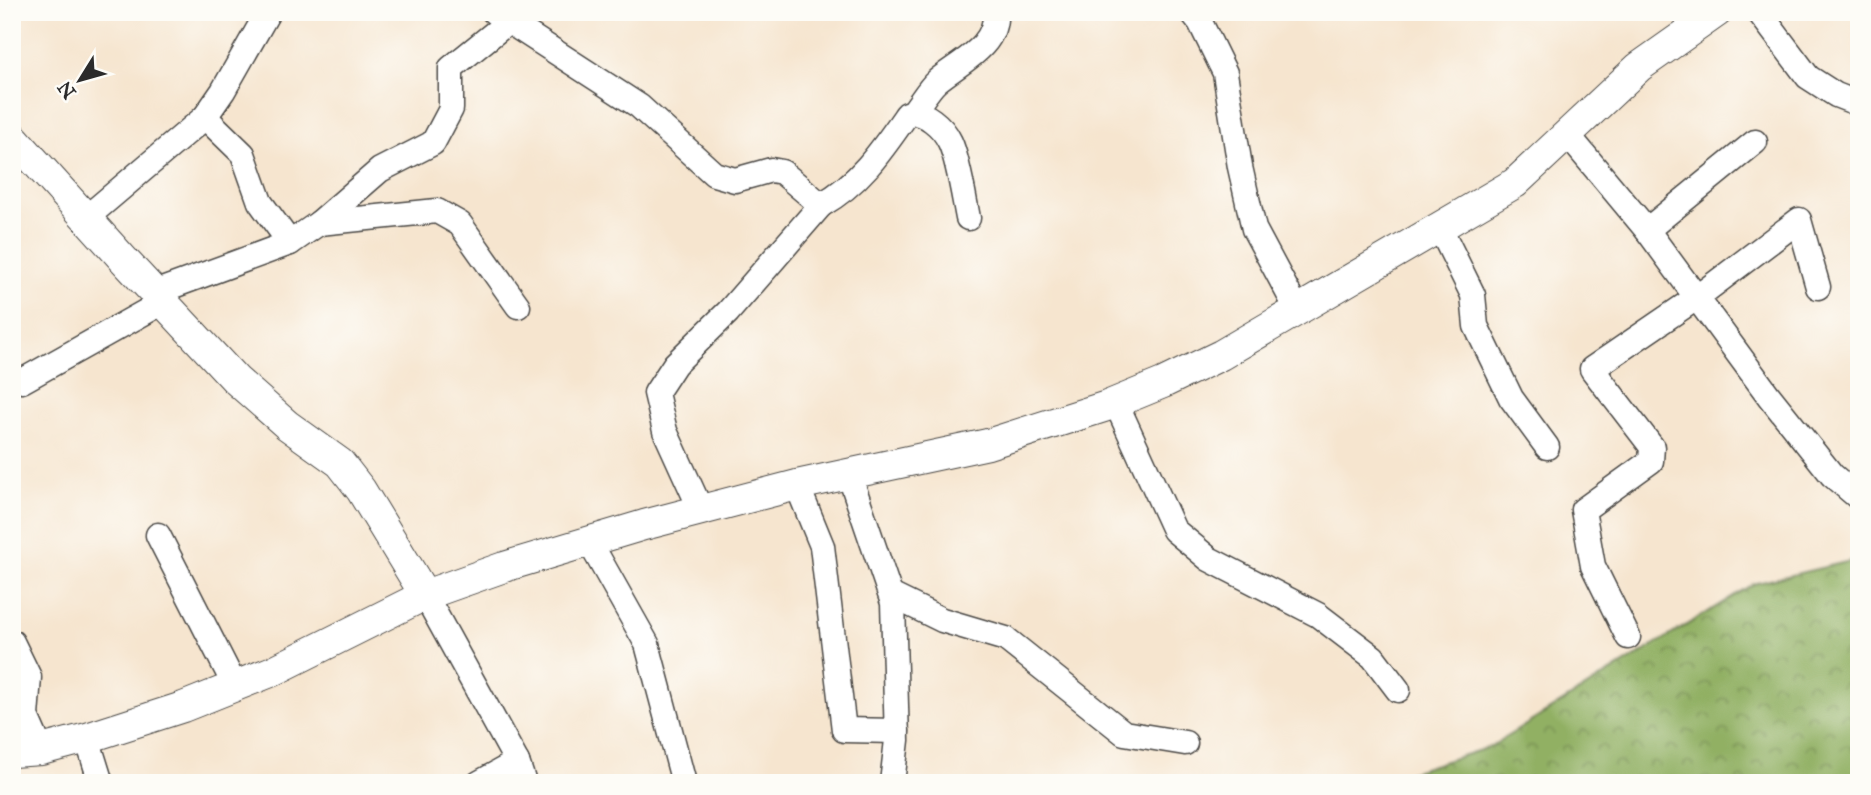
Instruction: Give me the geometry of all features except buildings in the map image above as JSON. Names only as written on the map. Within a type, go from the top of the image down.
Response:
[{"type":"street","points":[[86,218],[205,117],[268,12]]},
{"type":"street","points":[[701,510],[665,431],[656,393],[675,364],[728,312],[821,205],[842,193],[875,161],[907,114],[913,112],[934,83],[976,52],[995,31],[995,12]]},
{"type":"street","points":[[1192,12],[1200,22],[1226,73],[1240,167],[1254,229],[1298,311]]},
{"type":"street","points":[[12,642],[29,677],[27,751],[87,738],[183,707],[273,671],[425,595],[504,567],[589,541],[797,485],[988,444],[1116,403],[1221,355],[1515,183],[1639,67],[1717,12]]},
{"type":"street","points":[[1759,12],[1808,77],[1836,95],[1859,104]]},
{"type":"street","points":[[22,381],[159,297],[290,243],[319,223],[380,170],[433,143],[451,109],[451,68],[501,17],[639,106],[714,174],[735,180],[771,170],[782,172],[821,205]]},
{"type":"street","points":[[913,112],[936,122],[950,142],[968,218]]},
{"type":"street","points":[[205,117],[243,154],[260,202],[290,243]]},
{"type":"street","points":[[1567,134],[1647,230],[1769,396],[1832,475],[1859,498]]},
{"type":"street","points":[[12,136],[236,380],[287,425],[340,463],[361,490],[425,595],[521,772],[479,783]]},
{"type":"street","points":[[1647,230],[1755,142]]},
{"type":"street","points":[[319,223],[437,211],[460,224],[518,306]]},
{"type":"street","points":[[1628,637],[1593,566],[1583,510],[1651,461],[1651,447],[1592,369],[1696,298],[1798,220],[1818,287]]},
{"type":"street","points":[[1440,228],[1473,295],[1476,326],[1511,398],[1548,447]]},
{"type":"street","points":[[1116,403],[1174,530],[1209,559],[1318,615],[1373,657],[1398,690]]},
{"type":"street","points":[[849,474],[893,603],[897,731],[892,783]]},
{"type":"street","points":[[797,485],[822,546],[844,730],[897,731]]},
{"type":"street","points":[[158,535],[235,686]]},
{"type":"street","points":[[589,541],[647,644],[684,783]]},
{"type":"street","points":[[891,595],[942,620],[1006,639],[1124,733],[1185,743]]},
{"type":"street","points":[[87,738],[101,783]]},
{"type":"green space","points":[[1859,559],[1859,783],[1376,783],[1490,747],[1753,584]]}]
